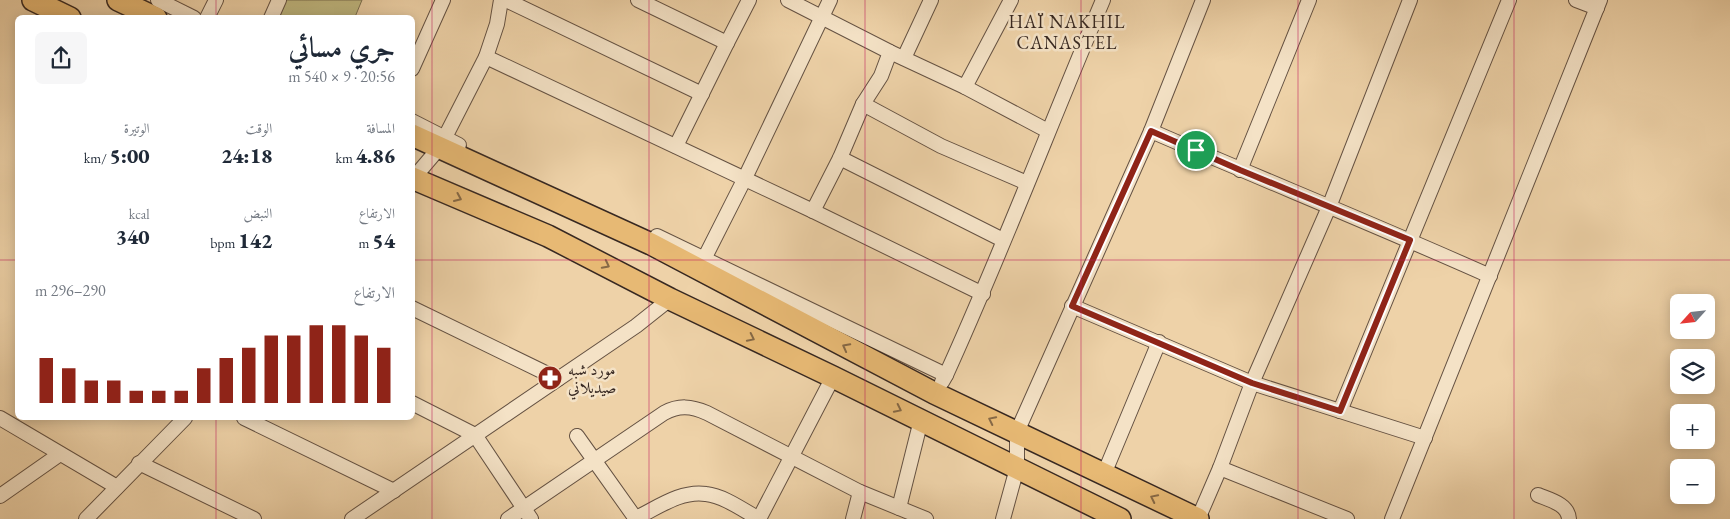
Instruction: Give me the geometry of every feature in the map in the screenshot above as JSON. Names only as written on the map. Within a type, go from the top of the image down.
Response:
[{"type":"main road","points":[[33,0],[64,15]]},
{"type":"main road","points":[[118,0],[150,15]]},
{"type":"main road","points":[[415,136],[442,142],[651,244],[701,263],[934,393],[1198,519]]},
{"type":"main road","points":[[415,180],[548,236],[670,299],[921,420],[1120,519]]},
{"type":"street","points":[[158,0],[188,15]]},
{"type":"street","points":[[208,15],[216,0]]},
{"type":"street","points":[[272,15],[279,0]]},
{"type":"street","points":[[415,62],[443,0]]},
{"type":"street","points":[[415,176],[442,142],[486,57],[497,24],[501,0]]},
{"type":"street","points":[[506,0],[702,94]]},
{"type":"street","points":[[638,0],[726,43]]},
{"type":"street","points":[[676,146],[749,0]]},
{"type":"street","points":[[788,0],[890,52],[965,87],[1048,131]]},
{"type":"street","points":[[830,0],[745,178],[701,263],[946,375]]},
{"type":"street","points":[[904,58],[931,0]]},
{"type":"street","points":[[965,87],[1011,0]]},
{"type":"street","points":[[934,393],[946,375],[983,294],[1003,240],[1103,0]]},
{"type":"street","points":[[1003,519],[1016,468],[1017,432],[1151,131],[1203,0]]},
{"type":"street","points":[[1240,170],[1309,0]]},
{"type":"street","points":[[1198,519],[1220,468],[1252,383],[1330,207],[1410,0]]},
{"type":"street","points":[[1340,411],[1509,0]]},
{"type":"street","points":[[1392,519],[1598,4],[1576,0]]},
{"type":"street","points":[[813,211],[840,158],[863,104],[880,76],[890,52]]},
{"type":"street","points":[[486,57],[745,178],[983,294]]},
{"type":"street","points":[[863,104],[941,146],[1027,183]]},
{"type":"street","points":[[415,123],[442,142]]},
{"type":"street","points":[[1151,131],[1410,240],[1490,276]]},
{"type":"street","points":[[840,158],[1003,240]]},
{"type":"street","points":[[352,519],[636,326],[670,299]]},
{"type":"street","points":[[1072,306],[1252,383],[1426,438]]},
{"type":"street","points":[[415,309],[558,379]]},
{"type":"street","points":[[1104,474],[1159,342]]},
{"type":"street","points":[[577,436],[636,519],[672,500],[693,493],[719,498],[759,519],[832,377]]},
{"type":"street","points":[[415,405],[475,435],[527,514]]},
{"type":"street","points":[[508,519],[527,514],[594,460],[664,413],[687,407],[696,408],[707,413],[860,492],[926,519]]},
{"type":"street","points":[[0,418],[117,487]]},
{"type":"street","points":[[86,519],[182,420]]},
{"type":"street","points":[[248,420],[394,491]]},
{"type":"street","points":[[899,508],[921,420]]},
{"type":"street","points":[[0,496],[60,454]]},
{"type":"street","points":[[139,463],[254,519]]},
{"type":"street","points":[[1220,468],[1347,519]]},
{"type":"street","points":[[853,519],[860,492]]},
{"type":"street","points":[[1538,495],[1561,505],[1568,512],[1569,519]]},
{"type":"shaded area","points":[[284,0],[362,0],[356,15],[277,15]]},
{"type":"place","name":"مورد شبه صيديلاني","points":[[550,378]]},
{"type":"district","name":"HAÏ NAKHIL CANASTEL","points":[[1067,32]]},
{"type":"route","points":[[1151,131],[1196,150],[1410,240],[1340,411],[1252,383],[1072,306],[1151,131]]}]
